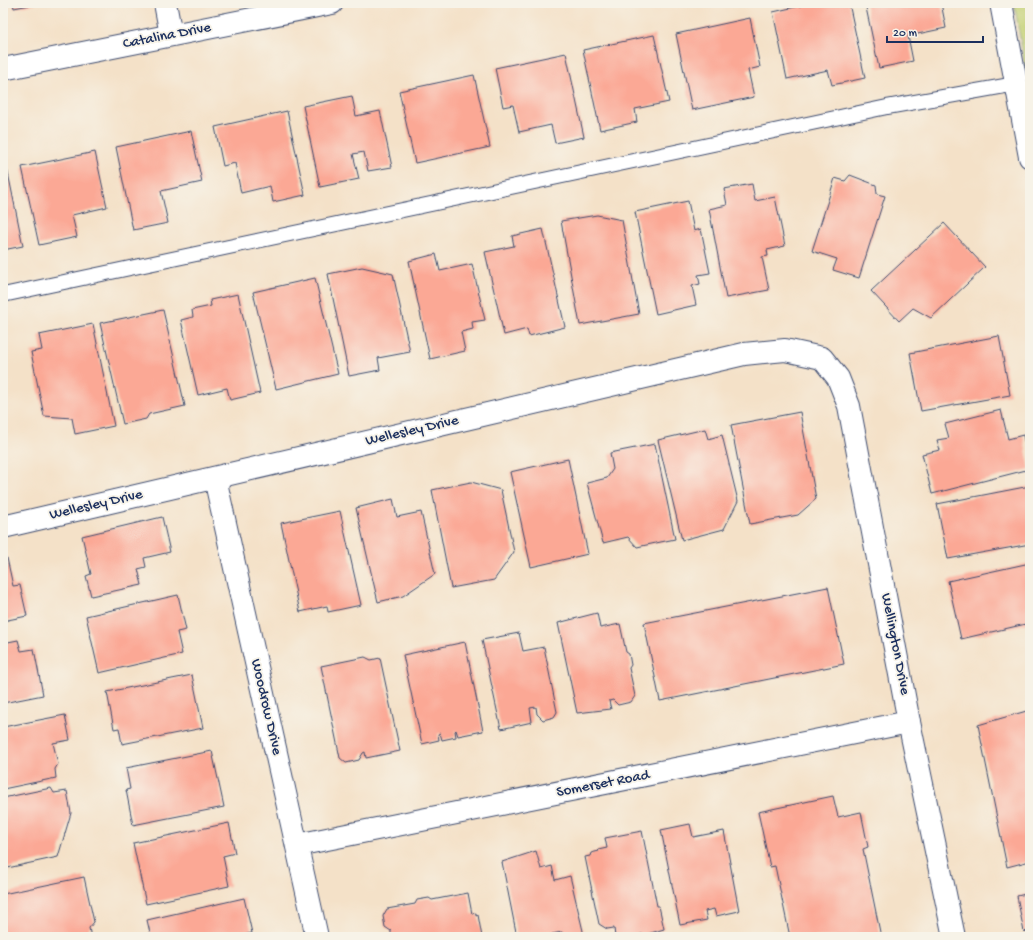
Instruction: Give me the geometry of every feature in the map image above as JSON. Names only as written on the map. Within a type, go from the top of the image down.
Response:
[{"type":"street","points":[[165,3],[171,35]]},
{"type":"street","name":"Catalina Drive","points":[[3,69],[332,3]]},
{"type":"street","points":[[1001,3],[1030,157]]},
{"type":"street","name":"Wellesley Drive","points":[[3,527],[744,354],[785,350],[822,358]]},
{"type":"street","name":"Wellington Drive","points":[[822,358],[838,378],[849,406],[909,722],[954,937]]},
{"type":"street","name":"Woodrow Drive","points":[[215,478],[317,937]]},
{"type":"street","name":"Somerset Road","points":[[297,845],[909,722]]},
{"type":"lane","points":[[3,295],[879,109],[1016,84]]},
{"type":"green space","points":[[1014,3],[1030,3],[1030,97]]},
{"type":"building","points":[[13,3],[35,3],[35,4],[14,8]]},
{"type":"building","points":[[813,3],[849,3],[865,78],[832,85],[828,70],[787,79],[773,12]]},
{"type":"building","points":[[865,3],[941,3],[946,28],[908,36],[913,61],[879,68]]},
{"type":"building","points":[[750,18],[760,67],[748,70],[754,97],[692,110],[676,34]]},
{"type":"building","points":[[654,35],[669,102],[635,109],[637,122],[600,130],[583,50]]},
{"type":"building","points":[[566,53],[584,137],[555,143],[551,125],[519,132],[513,105],[503,107],[495,68]]},
{"type":"building","points":[[474,75],[490,147],[415,163],[399,91]]},
{"type":"building","points":[[352,96],[356,116],[380,111],[392,167],[368,171],[364,152],[353,154],[359,179],[320,187],[303,106]]},
{"type":"building","points":[[287,111],[305,195],[273,202],[270,186],[241,193],[235,163],[223,166],[215,127]]},
{"type":"building","points":[[191,131],[202,182],[161,191],[168,223],[133,230],[116,147]]},
{"type":"building","points":[[95,152],[107,207],[72,215],[77,237],[39,245],[22,167]]},
{"type":"building","points":[[7,168],[23,246],[3,250],[3,169]]},
{"type":"building","points":[[850,175],[876,185],[877,194],[885,196],[859,278],[833,270],[837,259],[812,251],[835,178],[845,181]]},
{"type":"building","points":[[752,184],[755,201],[775,197],[785,246],[767,250],[768,256],[762,257],[769,290],[726,298],[709,209],[727,205],[724,189]]},
{"type":"building","points":[[688,201],[694,231],[701,229],[710,273],[698,275],[700,284],[692,286],[696,305],[656,314],[635,212]]},
{"type":"building","points":[[597,215],[622,220],[639,314],[580,325],[561,221]]},
{"type":"building","points":[[944,223],[985,267],[931,318],[913,308],[899,321],[871,291]]},
{"type":"building","points":[[543,229],[565,327],[529,336],[527,329],[504,335],[485,252],[514,246],[512,236]]},
{"type":"building","points":[[436,254],[440,271],[472,264],[485,320],[472,322],[473,329],[461,332],[465,351],[430,359],[409,261]]},
{"type":"building","points":[[362,267],[393,274],[410,352],[378,358],[380,370],[349,376],[328,274]]},
{"type":"building","points":[[315,278],[338,374],[276,389],[253,292]]},
{"type":"building","points":[[238,294],[260,393],[230,400],[227,388],[198,395],[181,320],[193,317],[192,310],[211,306],[210,300]]},
{"type":"building","points":[[163,310],[185,406],[149,414],[146,419],[123,424],[100,323]]},
{"type":"building","points":[[93,324],[114,426],[75,434],[72,418],[44,416],[31,352],[42,350],[39,335]]},
{"type":"building","points":[[999,336],[1010,395],[921,411],[910,353]]},
{"type":"building","points":[[1001,410],[1008,439],[1023,435],[1030,469],[932,494],[922,454],[940,450],[937,440],[949,438],[945,424]]},
{"type":"building","points":[[800,412],[816,499],[798,515],[750,524],[731,425]]},
{"type":"building","points":[[705,429],[708,439],[722,435],[738,501],[724,529],[682,540],[658,440]]},
{"type":"building","points":[[655,444],[675,539],[637,547],[628,537],[603,543],[587,483],[607,478],[613,469],[610,453]]},
{"type":"building","points":[[568,459],[588,554],[531,567],[510,472]]},
{"type":"building","points":[[471,482],[501,490],[514,552],[494,580],[451,588],[432,490]]},
{"type":"building","points":[[1030,486],[1030,544],[948,559],[937,504]]},
{"type":"building","points":[[393,499],[397,517],[421,512],[435,574],[403,596],[378,602],[356,508]]},
{"type":"building","points":[[340,511],[361,605],[328,612],[327,606],[300,612],[281,523]]},
{"type":"building","points":[[162,517],[170,552],[144,558],[146,567],[138,569],[142,585],[91,596],[86,576],[91,574],[82,536]]},
{"type":"building","points":[[3,558],[7,558],[13,586],[20,585],[27,616],[3,621]]},
{"type":"building","points":[[1030,563],[1030,623],[961,639],[948,581]]},
{"type":"building","points":[[828,587],[844,664],[660,701],[644,623]]},
{"type":"building","points":[[178,595],[186,630],[177,632],[182,654],[99,673],[86,616]]},
{"type":"building","points":[[597,613],[600,628],[620,624],[626,652],[629,654],[631,665],[629,668],[635,696],[631,702],[618,705],[613,700],[609,701],[611,709],[577,713],[558,623]]},
{"type":"building","points":[[519,633],[523,651],[544,647],[557,712],[554,717],[543,720],[537,714],[536,707],[530,708],[532,722],[501,729],[482,640]]},
{"type":"building","points":[[18,640],[21,651],[34,649],[43,695],[3,703],[3,643]]},
{"type":"building","points":[[465,642],[483,731],[458,736],[456,730],[456,737],[442,740],[440,733],[438,734],[439,740],[422,744],[403,655]]},
{"type":"building","points":[[365,657],[371,660],[380,658],[400,751],[366,758],[365,752],[359,760],[346,763],[340,758],[321,666]]},
{"type":"building","points":[[192,675],[203,728],[122,744],[119,728],[114,729],[107,692]]},
{"type":"building","points":[[1030,710],[1030,861],[1007,867],[978,725]]},
{"type":"building","points":[[65,715],[70,740],[53,743],[58,764],[55,769],[56,778],[3,789],[3,727]]},
{"type":"building","points":[[212,751],[224,807],[133,825],[126,790],[130,789],[126,768]]},
{"type":"building","points":[[51,788],[54,793],[67,791],[71,813],[58,857],[3,869],[3,798]]},
{"type":"building","points":[[833,796],[838,817],[861,812],[868,847],[863,849],[881,937],[790,937],[775,866],[770,867],[758,812]]},
{"type":"building","points":[[229,823],[235,853],[223,856],[229,886],[146,904],[133,843]]},
{"type":"building","points":[[690,824],[693,837],[724,831],[739,911],[716,916],[714,909],[705,911],[707,920],[680,925],[661,830]]},
{"type":"building","points":[[642,831],[657,906],[659,906],[664,929],[644,935],[615,937],[614,928],[607,929],[599,924],[585,857],[590,856],[591,853],[599,851],[598,850],[607,848],[605,838]]},
{"type":"building","points":[[536,851],[541,869],[552,866],[555,880],[570,876],[583,931],[579,937],[566,937],[562,932],[552,934],[553,937],[517,937],[502,862]]},
{"type":"building","points":[[84,877],[94,922],[89,928],[91,937],[3,937],[3,894]]},
{"type":"building","points":[[468,893],[472,914],[476,913],[476,916],[478,915],[482,937],[383,937],[391,935],[391,931],[385,927],[383,916],[387,909],[415,904],[417,900],[429,898],[432,900]]},
{"type":"building","points":[[1030,893],[1030,930],[1024,932],[1017,896]]},
{"type":"building","points":[[244,898],[252,933],[236,937],[151,937],[147,920]]}]
